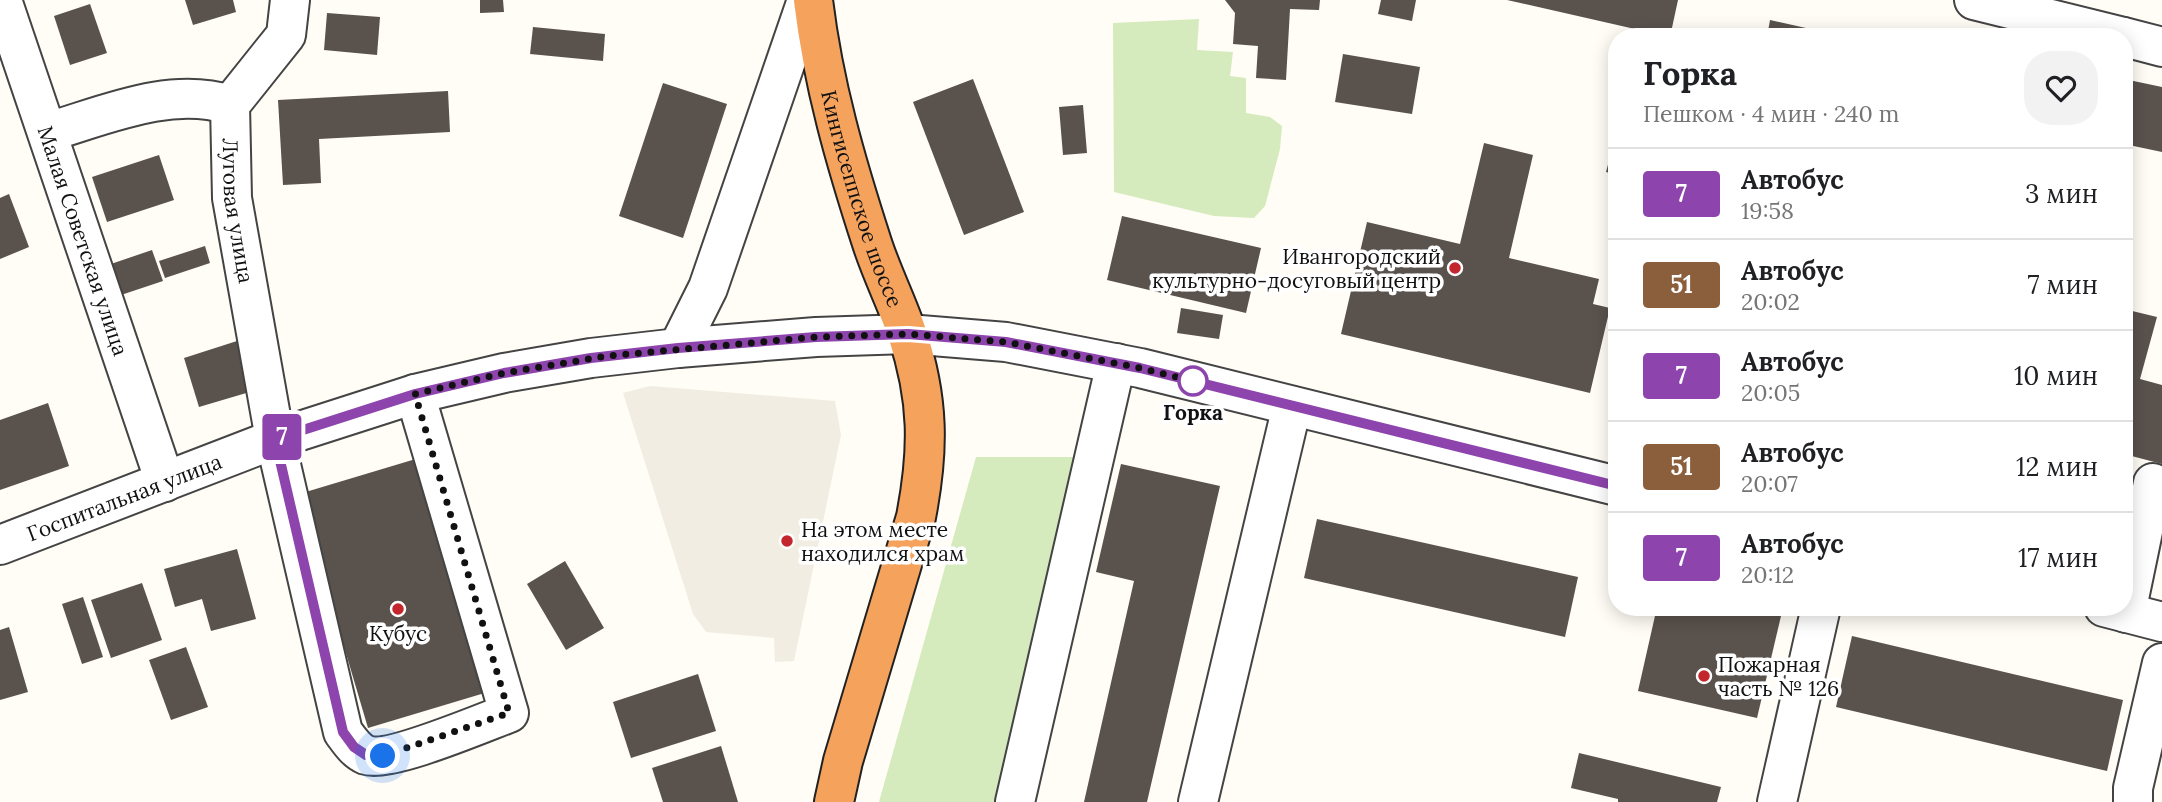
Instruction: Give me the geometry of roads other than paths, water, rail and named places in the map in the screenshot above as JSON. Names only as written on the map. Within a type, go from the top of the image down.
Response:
[{"type":"highway","name":"Кингисеппское шоссе","points":[[813,0],[819,51],[842,148],[874,247],[908,334],[922,393],[926,442],[916,517],[843,761],[834,802]]},
{"type":"street","name":"Малая Советская улица","points":[[2,0],[165,482]]},
{"type":"street","points":[[48,132],[156,100],[210,98],[230,105],[286,35],[290,0]]},
{"type":"street","points":[[678,348],[708,288],[807,0]]},
{"type":"street","points":[[1975,0],[2112,26]]},
{"type":"street","points":[[2133,35],[2162,47]]},
{"type":"street","name":"Луговая улица","points":[[230,105],[232,198],[275,439],[343,732],[354,747],[366,755],[383,756],[402,751],[509,713],[415,394]]},
{"type":"street","name":"Госпитальная улица","points":[[0,545],[275,439],[415,394],[504,373],[591,358],[816,337],[908,334],[1006,342],[1116,363],[1608,484]]},
{"type":"street","points":[[1015,802],[1116,363]]},
{"type":"street","points":[[1198,802],[1292,405]]},
{"type":"street","points":[[2133,602],[2153,483]]},
{"type":"street","points":[[1777,802],[1819,616]]},
{"type":"street","points":[[2133,802],[2133,788],[2162,663]]},
{"type":"place","name":"Ивангородский культурно-досуговый центр","points":[[1455,268]]},
{"type":"place","name":"Горка","points":[[1193,381]]},
{"type":"place","name":"На этом месте находился храм","points":[[787,541]]},
{"type":"place","name":"Кубус","points":[[398,609]]},
{"type":"place","name":"Пожарная часть № 126","points":[[1704,676]]}]
